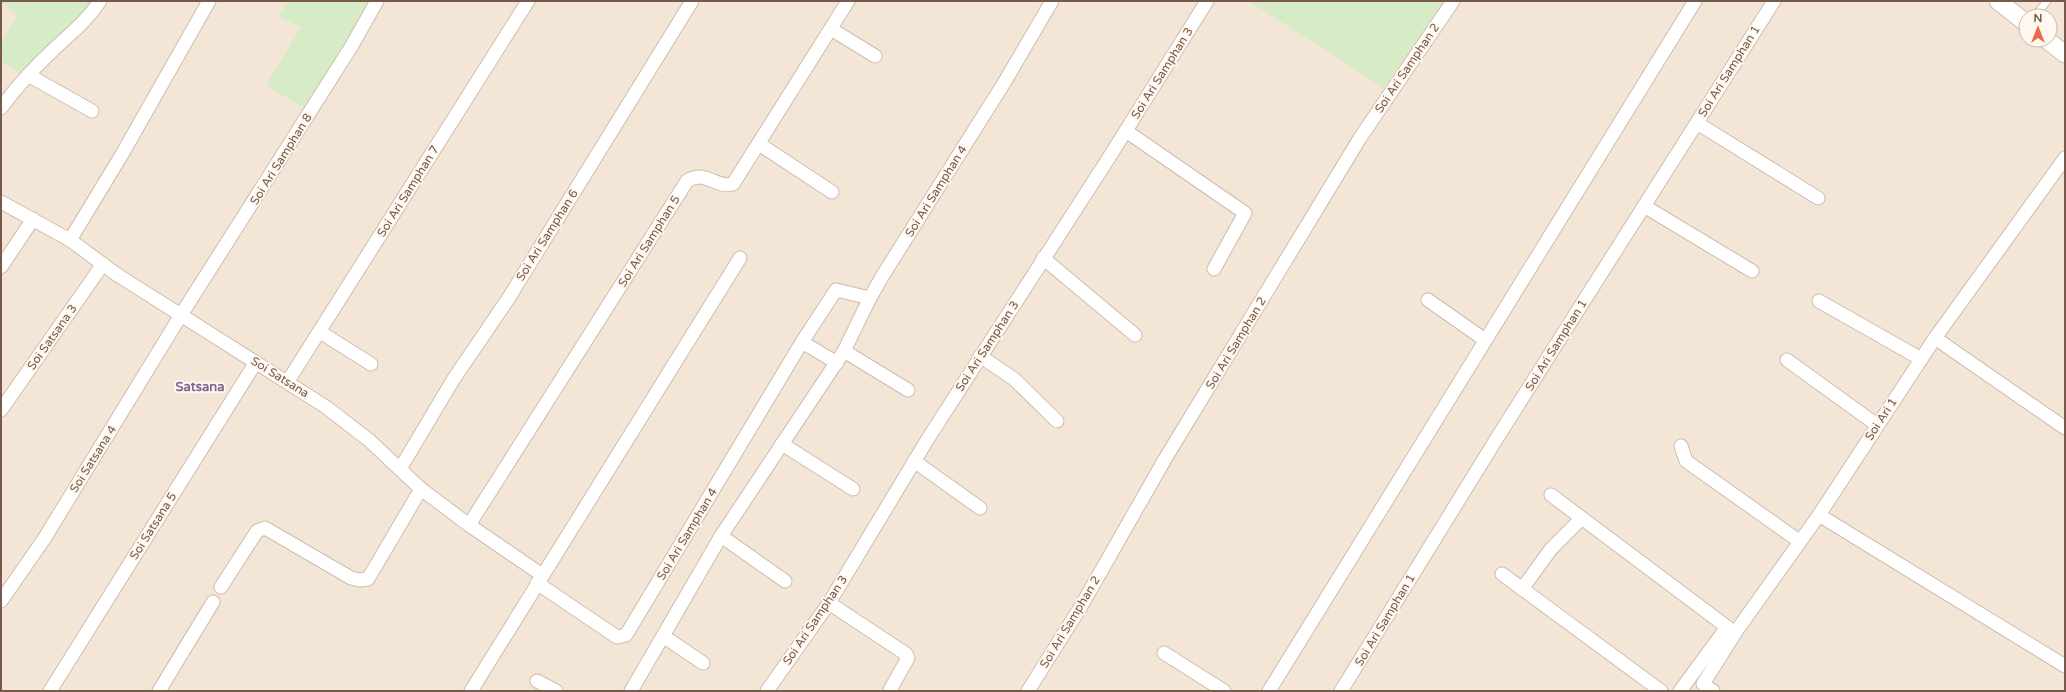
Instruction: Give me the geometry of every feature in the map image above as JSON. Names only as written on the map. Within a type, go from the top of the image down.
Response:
[{"type":"street","points":[[1,108],[28,75],[75,32],[100,1]]},
{"type":"street","points":[[70,240],[121,156],[210,1]]},
{"type":"street","name":"Soi Ari Samphan 8","points":[[181,315],[347,54],[377,1]]},
{"type":"street","name":"Soi Ari Samphan 7","points":[[288,381],[528,1]]},
{"type":"street","name":"Soi Ari Samphan 6","points":[[400,469],[453,380],[508,298],[692,1]]},
{"type":"street","name":"Soi Ari Samphan 5","points":[[469,526],[687,181],[694,176],[702,176],[727,186],[733,184],[848,1]]},
{"type":"street","name":"Soi Ari Samphan 4","points":[[539,579],[617,637],[626,636],[802,342],[836,290],[870,298],[1004,83],[1052,1]]},
{"type":"street","name":"Soi Ari Samphan 3","points":[[767,691],[829,603],[914,461],[980,356],[1126,131],[1207,1]]},
{"type":"street","name":"Soi Ari Samphan 2","points":[[1028,691],[1080,608],[1165,459],[1360,138],[1453,1]]},
{"type":"street","points":[[1269,691],[1695,1]]},
{"type":"street","name":"Soi Ari Samphan 1","points":[[1342,691],[1497,438],[1774,1]]},
{"type":"street","points":[[1998,1],[2018,17]]},
{"type":"street","points":[[831,29],[875,56]]},
{"type":"street","points":[[28,75],[92,111]]},
{"type":"street","points":[[1697,123],[1818,198]]},
{"type":"street","points":[[1126,131],[1245,213],[1214,269]]},
{"type":"street","points":[[758,144],[832,192]]},
{"type":"street","name":"Soi Ari 1","points":[[1708,688],[1717,650],[1819,514],[1934,338],[2063,164]]},
{"type":"street","name":"Soi Satsana","points":[[1,202],[70,240],[181,315],[288,381],[326,407],[370,441],[421,489],[539,579]]},
{"type":"street","points":[[1644,206],[1752,271]]},
{"type":"street","points":[[1,267],[33,219]]},
{"type":"street","points":[[471,691],[539,579],[644,415],[740,258]]},
{"type":"street","points":[[1043,258],[1135,335]]},
{"type":"street","name":"Soi Satsana 3","points":[[1,410],[104,264]]},
{"type":"street","points":[[631,691],[721,536],[837,363],[870,298]]},
{"type":"street","points":[[1428,300],[1485,340]]},
{"type":"street","points":[[1819,301],[1921,359]]},
{"type":"street","name":"Soi Satsana 4","points":[[1,601],[44,539],[181,315]]},
{"type":"street","points":[[320,332],[371,364]]},
{"type":"street","points":[[1934,338],[2065,428]]},
{"type":"street","points":[[802,342],[837,363]]},
{"type":"street","points":[[844,351],[908,390]]},
{"type":"street","points":[[980,356],[1014,379],[1057,421]]},
{"type":"street","points":[[1787,360],[1877,425]]},
{"type":"street","name":"Soi Satsana 5","points":[[53,690],[256,362]]},
{"type":"street","points":[[782,444],[853,489]]},
{"type":"street","points":[[1681,446],[1686,461],[1799,541]]},
{"type":"street","points":[[914,461],[980,508]]},
{"type":"street","points":[[221,587],[257,531],[265,528],[351,578],[359,580],[368,579],[421,489]]},
{"type":"street","points":[[1550,495],[1731,630]]},
{"type":"street","points":[[1819,514],[2065,666]]},
{"type":"street","points":[[1522,589],[1551,549],[1582,518]]},
{"type":"street","points":[[721,536],[785,581]]},
{"type":"street","points":[[1502,574],[1661,691]]},
{"type":"street","points":[[159,691],[213,602]]},
{"type":"street","points":[[829,603],[906,654],[908,658],[890,690]]},
{"type":"street","points":[[663,636],[703,663]]},
{"type":"street","points":[[1680,691],[1717,650]]},
{"type":"street","points":[[1164,652],[1224,691]]},
{"type":"street","points":[[537,681],[556,691]]},
{"type":"shaded area","points":[[1,1],[2065,1],[2065,691],[1,691]]},
{"type":"green space","points":[[1,1],[95,1],[24,76],[1,61],[1,43],[18,15],[1,3]]},
{"type":"green space","points":[[288,1],[370,1],[307,110],[266,85],[301,27],[278,16]]},
{"type":"green space","points":[[1249,1],[1437,1],[1444,4],[1383,88]]},
{"type":"district","name":"Satsana","points":[[200,386]]}]
